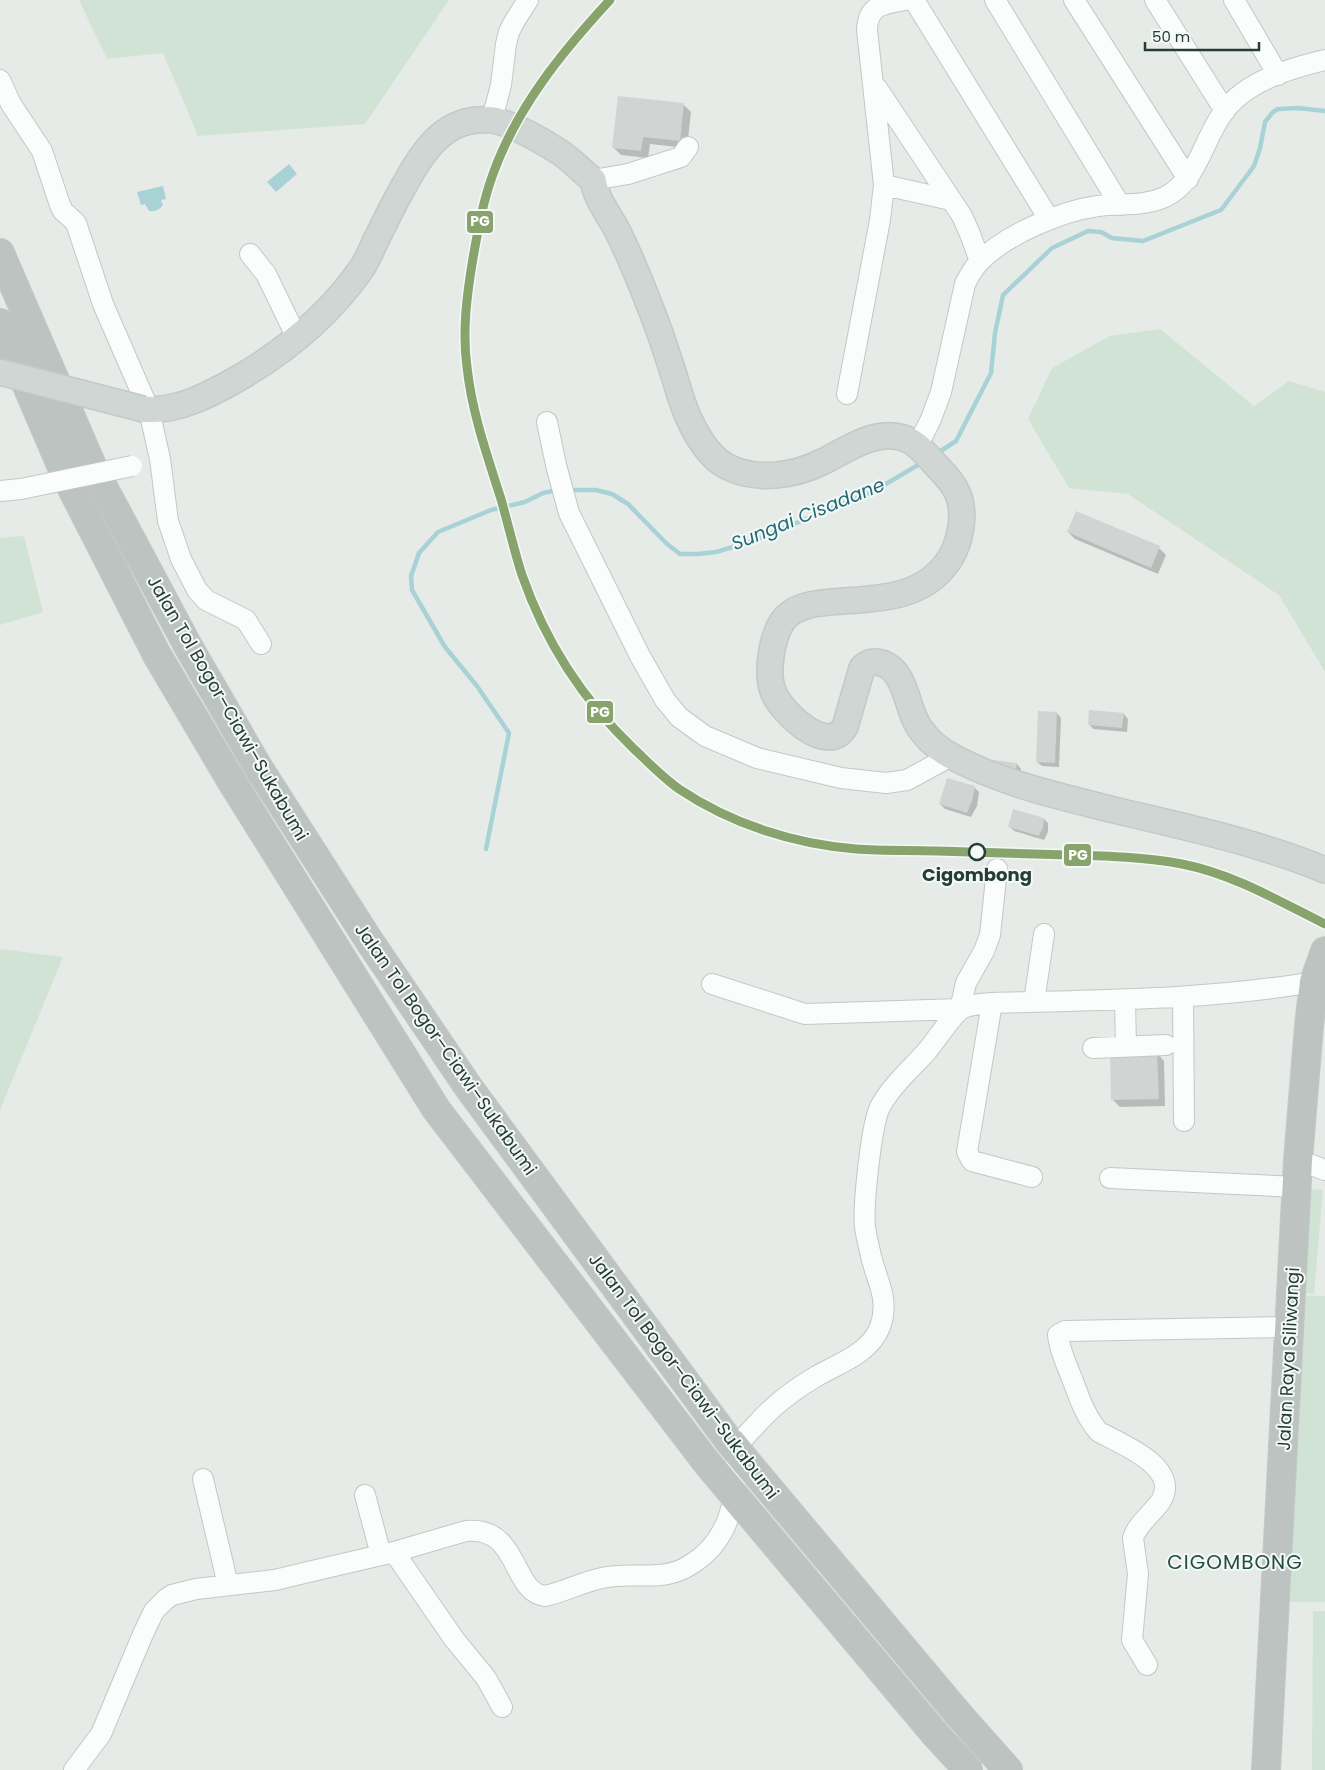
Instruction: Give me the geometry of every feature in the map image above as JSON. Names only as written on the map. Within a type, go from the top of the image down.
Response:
[{"type":"highway","name":"Jalan Tol Bogor–Ciawi–Sukabumi","points":[[0,253],[93,468],[188,646],[258,767],[370,942],[469,1088],[729,1441],[959,1715],[1008,1770]]},
{"type":"highway","name":"Jalan Tol Bogor–Ciawi–Sukabumi","points":[[0,323],[67,480],[156,655],[232,782],[436,1109],[707,1463],[935,1734],[968,1770]]},
{"type":"highway","name":"Jalan Raya Siliwangi","points":[[1266,1770],[1298,1160],[1314,982],[1325,951]]},
{"type":"main road","points":[[0,372],[146,410],[168,408],[188,402],[222,387],[262,365],[306,331],[343,294],[363,266],[405,183],[434,140],[451,128],[469,120],[492,119],[513,127],[558,151],[593,180],[595,192],[616,229],[647,299],[690,420],[703,442],[718,460],[737,471],[760,475],[795,472],[813,466],[859,443],[877,437],[893,436],[904,438],[922,450],[953,483],[961,501],[962,520],[954,554],[935,578],[899,596],[873,600],[822,603],[796,610],[785,618],[778,629],[770,674],[774,694],[780,705],[790,716],[807,729],[831,737],[842,732],[862,668],[873,661],[885,664],[898,676],[918,725],[931,741],[951,756],[981,770],[1037,791],[1218,835],[1325,870]]},
{"type":"street","points":[[492,119],[501,85],[509,32],[528,0]]},
{"type":"street","points":[[847,394],[880,220],[884,185],[867,20],[874,8],[905,0]]},
{"type":"street","points":[[914,0],[1049,219]]},
{"type":"street","points":[[995,0],[1120,205]]},
{"type":"street","points":[[1074,0],[1188,178]]},
{"type":"street","points":[[1155,0],[1225,110]]},
{"type":"street","points":[[1234,0],[1278,75]]},
{"type":"street","points":[[922,450],[941,392],[965,284],[970,273],[980,261],[1013,238],[1049,219],[1085,208],[1136,205],[1155,201],[1166,196],[1188,178],[1225,110],[1247,91],[1278,75],[1325,60]]},
{"type":"street","points":[[0,80],[12,104],[42,151],[63,211],[76,223],[103,304],[146,410],[160,459],[168,521],[181,559],[197,590],[206,600],[246,620],[261,644]]},
{"type":"street","points":[[873,83],[951,200],[966,225],[980,261]]},
{"type":"street","points":[[593,180],[628,174],[681,157],[688,147]]},
{"type":"street","points":[[884,185],[951,200]]},
{"type":"street","points":[[250,254],[266,274],[297,338]]},
{"type":"street","points":[[547,422],[569,513],[640,656],[665,700],[679,717],[705,736],[758,758],[841,778],[886,783],[907,780],[951,756]]},
{"type":"street","points":[[0,491],[21,489],[160,459]]},
{"type":"street","points":[[74,1770],[101,1734],[150,1618],[166,1599],[181,1592],[275,1580],[387,1553],[466,1531],[491,1534],[500,1542],[532,1590],[544,1596],[603,1577],[672,1574],[690,1565],[710,1550],[722,1534],[728,1519],[735,1488],[737,1453],[743,1440],[781,1399],[865,1348],[876,1336],[885,1305],[872,1262],[865,1220],[866,1191],[877,1115],[885,1100],[960,1009],[966,983],[984,951],[990,934],[997,869]]},
{"type":"street","points":[[1034,1002],[1044,934]]},
{"type":"street","points":[[712,984],[805,1014],[960,1009],[973,1005],[992,1003],[1183,997],[1314,982]]},
{"type":"street","points":[[1183,997],[1184,1121]]},
{"type":"street","points":[[1125,1000],[1126,1046]]},
{"type":"street","points":[[992,1003],[967,1152],[972,1161],[1032,1177]]},
{"type":"street","points":[[1093,1048],[1166,1045]]},
{"type":"street","points":[[1298,1160],[1325,1170]]},
{"type":"street","points":[[1110,1178],[1297,1188]]},
{"type":"street","points":[[1147,1665],[1132,1640],[1138,1574],[1134,1538],[1135,1532],[1162,1498],[1166,1485],[1162,1474],[1148,1460],[1095,1428],[1081,1406],[1058,1335],[1064,1331],[1290,1327]]},
{"type":"street","points":[[203,1479],[228,1585]]},
{"type":"street","points":[[365,1495],[387,1553],[486,1678],[502,1707]]},
{"type":"green space","points":[[79,0],[449,0],[365,124],[198,136],[163,53],[107,59]]},
{"type":"green space","points":[[1160,329],[1254,406],[1289,381],[1325,392],[1325,672],[1279,595],[1128,494],[1069,488],[1028,419],[1052,368],[1110,336]]},
{"type":"green space","points":[[24,536],[43,612],[0,625],[0,538]]},
{"type":"green space","points":[[0,949],[63,957],[0,1110]]},
{"type":"green space","points":[[1305,1189],[1323,1190],[1314,1294],[1297,1292]]},
{"type":"green space","points":[[1297,1295],[1325,1296],[1325,1602],[1277,1602]]},
{"type":"green space","points":[[1313,1611],[1325,1611],[1325,1770],[1312,1770]]},
{"type":"water","points":[[289,164],[297,174],[276,192],[267,182]]},
{"type":"water","points":[[163,186],[166,199],[161,200],[163,205],[160,208],[155,211],[149,211],[145,204],[141,205],[137,192]]},
{"type":"building","points":[[618,96],[684,103],[680,141],[643,137],[641,151],[612,148]]},
{"type":"building","points":[[1076,511],[1160,546],[1151,568],[1067,532]]},
{"type":"building","points":[[1089,710],[1124,713],[1122,728],[1088,725]]},
{"type":"building","points":[[1038,711],[1057,712],[1055,763],[1036,762]]},
{"type":"building","points":[[993,760],[1017,763],[1015,776],[991,773]]},
{"type":"building","points":[[947,778],[975,786],[967,813],[939,804]]},
{"type":"building","points":[[1013,809],[1044,818],[1039,836],[1008,827]]},
{"type":"building","points":[[1157,1052],[1159,1099],[1111,1100],[1110,1054]]},
{"type":"waterway","name":"Sungai Cisadane","points":[[936,454],[956,441],[991,373],[995,333],[1003,295],[1052,248],[1088,231],[1101,232],[1112,238],[1143,241],[1221,210],[1254,166],[1265,122],[1273,112],[1278,109],[1298,108],[1325,111]]},
{"type":"waterway","name":"Sungai Cisadane","points":[[569,490],[596,490],[612,494],[628,504],[666,543],[680,554],[698,554],[716,552],[750,542],[874,491],[923,462]]},
{"type":"waterway","name":"Sungai Cisadane","points":[[486,849],[509,733],[477,686],[445,647],[412,590],[411,576],[419,553],[438,532],[491,510],[525,502],[543,493],[558,490]]},
{"type":"transit line","name":"PG","points":[[610,0],[558,60],[528,103],[503,149],[489,184],[481,216],[469,285],[465,326],[466,353],[472,401],[522,575],[542,623],[567,668],[582,690],[615,729],[650,764],[679,789],[742,822],[786,837],[856,849],[1097,856],[1140,858],[1182,864],[1238,881],[1325,924]]},
{"type":"place","name":"Cigombong","points":[[977,852]]},
{"type":"district","name":"CIGOMBONG","points":[[1235,1562]]}]
